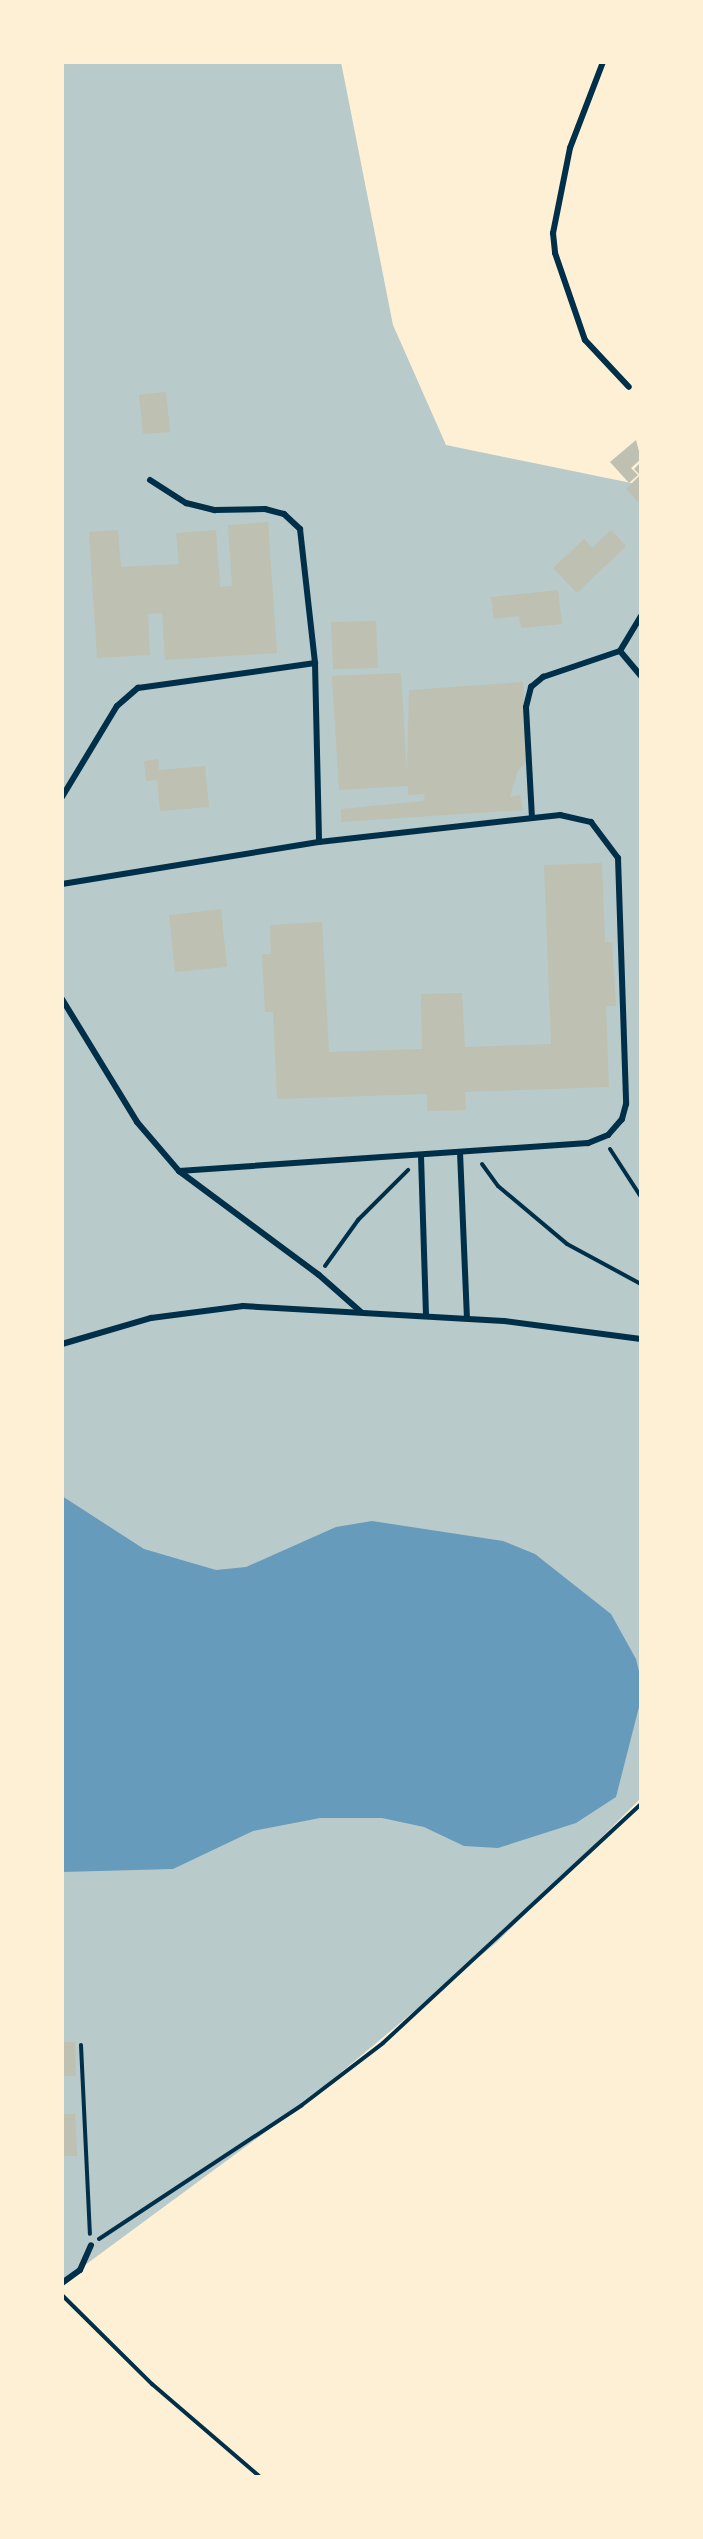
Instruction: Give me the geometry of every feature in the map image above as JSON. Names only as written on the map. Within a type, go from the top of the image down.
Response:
[{"type":"lane","points":[[603,62],[570,148],[553,233],[555,253],[585,340],[629,387]]},
{"type":"lane","points":[[150,480],[186,503],[215,510],[265,509],[296,521],[303,540],[315,663],[319,842]]},
{"type":"lane","points":[[532,818],[526,707],[531,687],[543,677],[620,651],[641,616]]},
{"type":"lane","points":[[620,651],[641,676]]},
{"type":"lane","points":[[62,797],[117,706],[138,688],[315,663]]},
{"type":"lane","points":[[62,884],[319,842],[560,815],[591,822],[618,858],[626,1104],[622,1119],[603,1138],[421,1156],[179,1171]]},
{"type":"lane","points":[[62,999],[137,1122],[179,1171],[319,1275],[361,1312]]},
{"type":"lane","points":[[460,1152],[467,1318]]},
{"type":"lane","points":[[421,1156],[426,1315]]},
{"type":"lane","points":[[62,1344],[151,1318],[243,1306],[467,1318],[641,1339]]},
{"type":"lane","points":[[62,2283],[80,2270],[91,2245]]},
{"type":"path","points":[[603,1138],[641,1197]]},
{"type":"path","points":[[472,1151],[498,1186],[567,1244],[641,1284]]},
{"type":"path","points":[[319,1275],[358,1220],[421,1156]]},
{"type":"path","points":[[91,2245],[302,2105],[383,2043],[641,1804]]},
{"type":"path","points":[[81,2045],[91,2245]]},
{"type":"path","points":[[62,2295],[152,2384],[260,2477]]},
{"type":"shaded area","points":[[62,62],[341,62],[393,325],[446,445],[641,485],[641,1798],[497,1942],[302,2105],[62,2282]]},
{"type":"water","points":[[62,1496],[144,1549],[216,1570],[246,1567],[336,1527],[372,1521],[503,1541],[535,1554],[611,1614],[636,1659],[641,1679],[639,1707],[616,1797],[576,1823],[498,1848],[464,1846],[424,1827],[382,1818],[320,1818],[253,1831],[173,1869],[62,1872]]},
{"type":"building","points":[[166,392],[170,432],[143,434],[139,395]]},
{"type":"building","points":[[636,440],[641,459],[631,468],[638,475],[629,483],[610,462]]},
{"type":"building","points":[[641,462],[641,505],[626,489],[640,475],[634,469]]},
{"type":"building","points":[[268,522],[277,653],[165,660],[162,613],[148,614],[150,655],[97,658],[89,532],[118,530],[121,567],[179,564],[176,533],[216,530],[220,587],[232,586],[228,525]]},
{"type":"building","points":[[611,530],[626,546],[577,593],[553,568],[584,539],[592,548]]},
{"type":"building","points":[[558,590],[562,624],[521,628],[519,616],[494,619],[491,597]]},
{"type":"building","points":[[376,621],[378,668],[333,669],[331,622]]},
{"type":"building","points":[[401,673],[407,774],[409,690],[523,682],[529,760],[518,770],[510,797],[520,795],[523,810],[341,822],[341,809],[423,801],[425,794],[408,795],[408,786],[339,790],[332,676]]},
{"type":"building","points":[[158,759],[159,770],[205,766],[209,807],[160,811],[157,780],[146,781],[144,761]]},
{"type":"building","points":[[602,863],[605,942],[612,942],[616,1006],[606,1006],[609,1087],[465,1092],[466,1110],[427,1111],[427,1094],[277,1099],[273,1012],[265,1012],[262,954],[271,954],[270,925],[322,922],[329,1052],[422,1049],[421,994],[462,993],[465,1047],[551,1044],[544,865]]},
{"type":"building","points":[[221,909],[227,967],[175,972],[169,915]]},
{"type":"building","points":[[62,2042],[75,2042],[76,2076],[62,2076]]},
{"type":"building","points":[[62,2114],[75,2114],[77,2156],[62,2156]]}]
